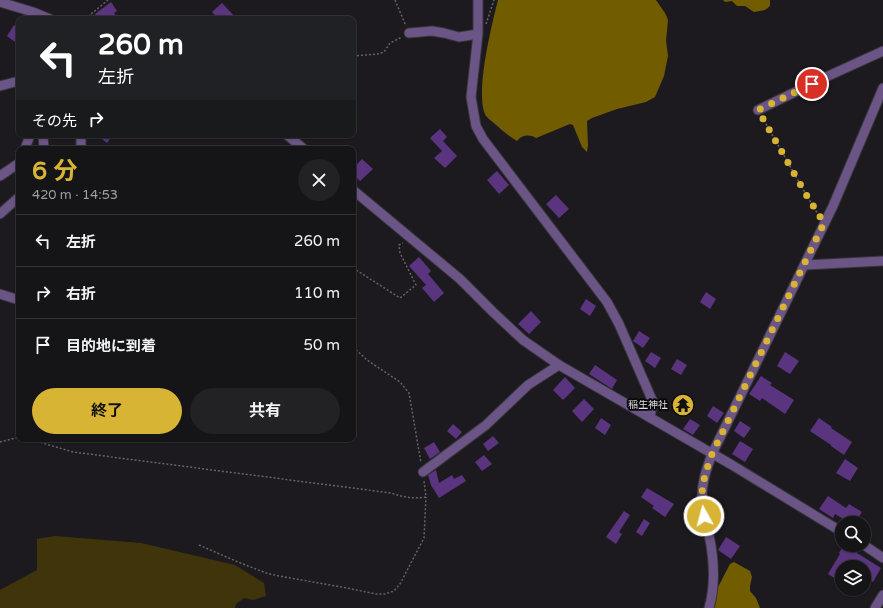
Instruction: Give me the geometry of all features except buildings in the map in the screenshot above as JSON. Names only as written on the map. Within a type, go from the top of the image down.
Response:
[{"type":"street","points":[[478,0],[478,34],[470,97],[476,126],[483,139],[607,302],[619,324],[653,402],[650,417]]},
{"type":"street","points":[[0,2],[43,16]]},
{"type":"street","points":[[409,33],[432,31],[459,37],[478,34]]},
{"type":"street","points":[[758,110],[883,51]]},
{"type":"street","points":[[0,86],[16,82]]},
{"type":"street","points":[[709,608],[712,597],[714,571],[710,540],[702,504],[702,483],[712,454],[833,206],[883,88]]},
{"type":"street","points":[[291,138],[300,146]]},
{"type":"street","points":[[0,176],[16,165]]},
{"type":"street","points":[[356,192],[460,279],[523,340],[559,365],[732,465],[835,528]]},
{"type":"street","points":[[0,214],[16,200]]},
{"type":"street","points":[[804,265],[883,261]]},
{"type":"street","points":[[0,294],[16,299]]},
{"type":"street","points":[[423,472],[486,425],[528,385],[559,365]]},
{"type":"street","points":[[871,550],[883,558]]},
{"type":"street","points":[[875,608],[883,595]]},
{"type":"path","points":[[89,16],[108,0]]},
{"type":"path","points":[[356,56],[384,52],[390,43],[409,33],[395,0]]},
{"type":"path","points":[[478,34],[488,22],[494,0]]},
{"type":"path","points":[[758,110],[824,223]]},
{"type":"path","points":[[356,270],[400,298],[416,284],[400,253],[399,245],[411,238]]},
{"type":"path","points":[[199,545],[238,562],[278,576],[376,594],[385,594],[394,591],[400,584],[424,538],[426,497],[409,393],[400,382],[367,360],[356,350]]},
{"type":"path","points":[[0,442],[16,438]]},
{"type":"path","points":[[39,442],[73,452],[391,493],[406,498],[426,497]]},
{"type":"shaded area","points":[[498,0],[656,0],[668,20],[666,41],[668,56],[664,76],[655,97],[646,102],[617,109],[587,121],[587,152],[582,147],[573,125],[570,124],[536,138],[523,136],[517,141],[505,133],[486,116],[483,106],[482,92],[485,59]]},
{"type":"shaded area","points":[[723,0],[770,0],[770,6],[765,10],[754,12],[745,6],[737,6],[732,1],[725,2]]},
{"type":"shaded area","points":[[55,536],[141,543],[235,565],[264,583],[266,596],[253,600],[244,598],[236,604],[235,608],[0,608],[0,590],[37,570],[37,539]]},
{"type":"shaded area","points":[[734,562],[750,571],[752,577],[750,591],[756,598],[760,608],[712,608],[717,589],[730,564]]},
{"type":"place","name":"稲生神社","points":[[683,405]]},
{"type":"route","points":[[704,516],[702,504],[702,483],[712,454],[824,223],[758,110],[812,84]]}]
